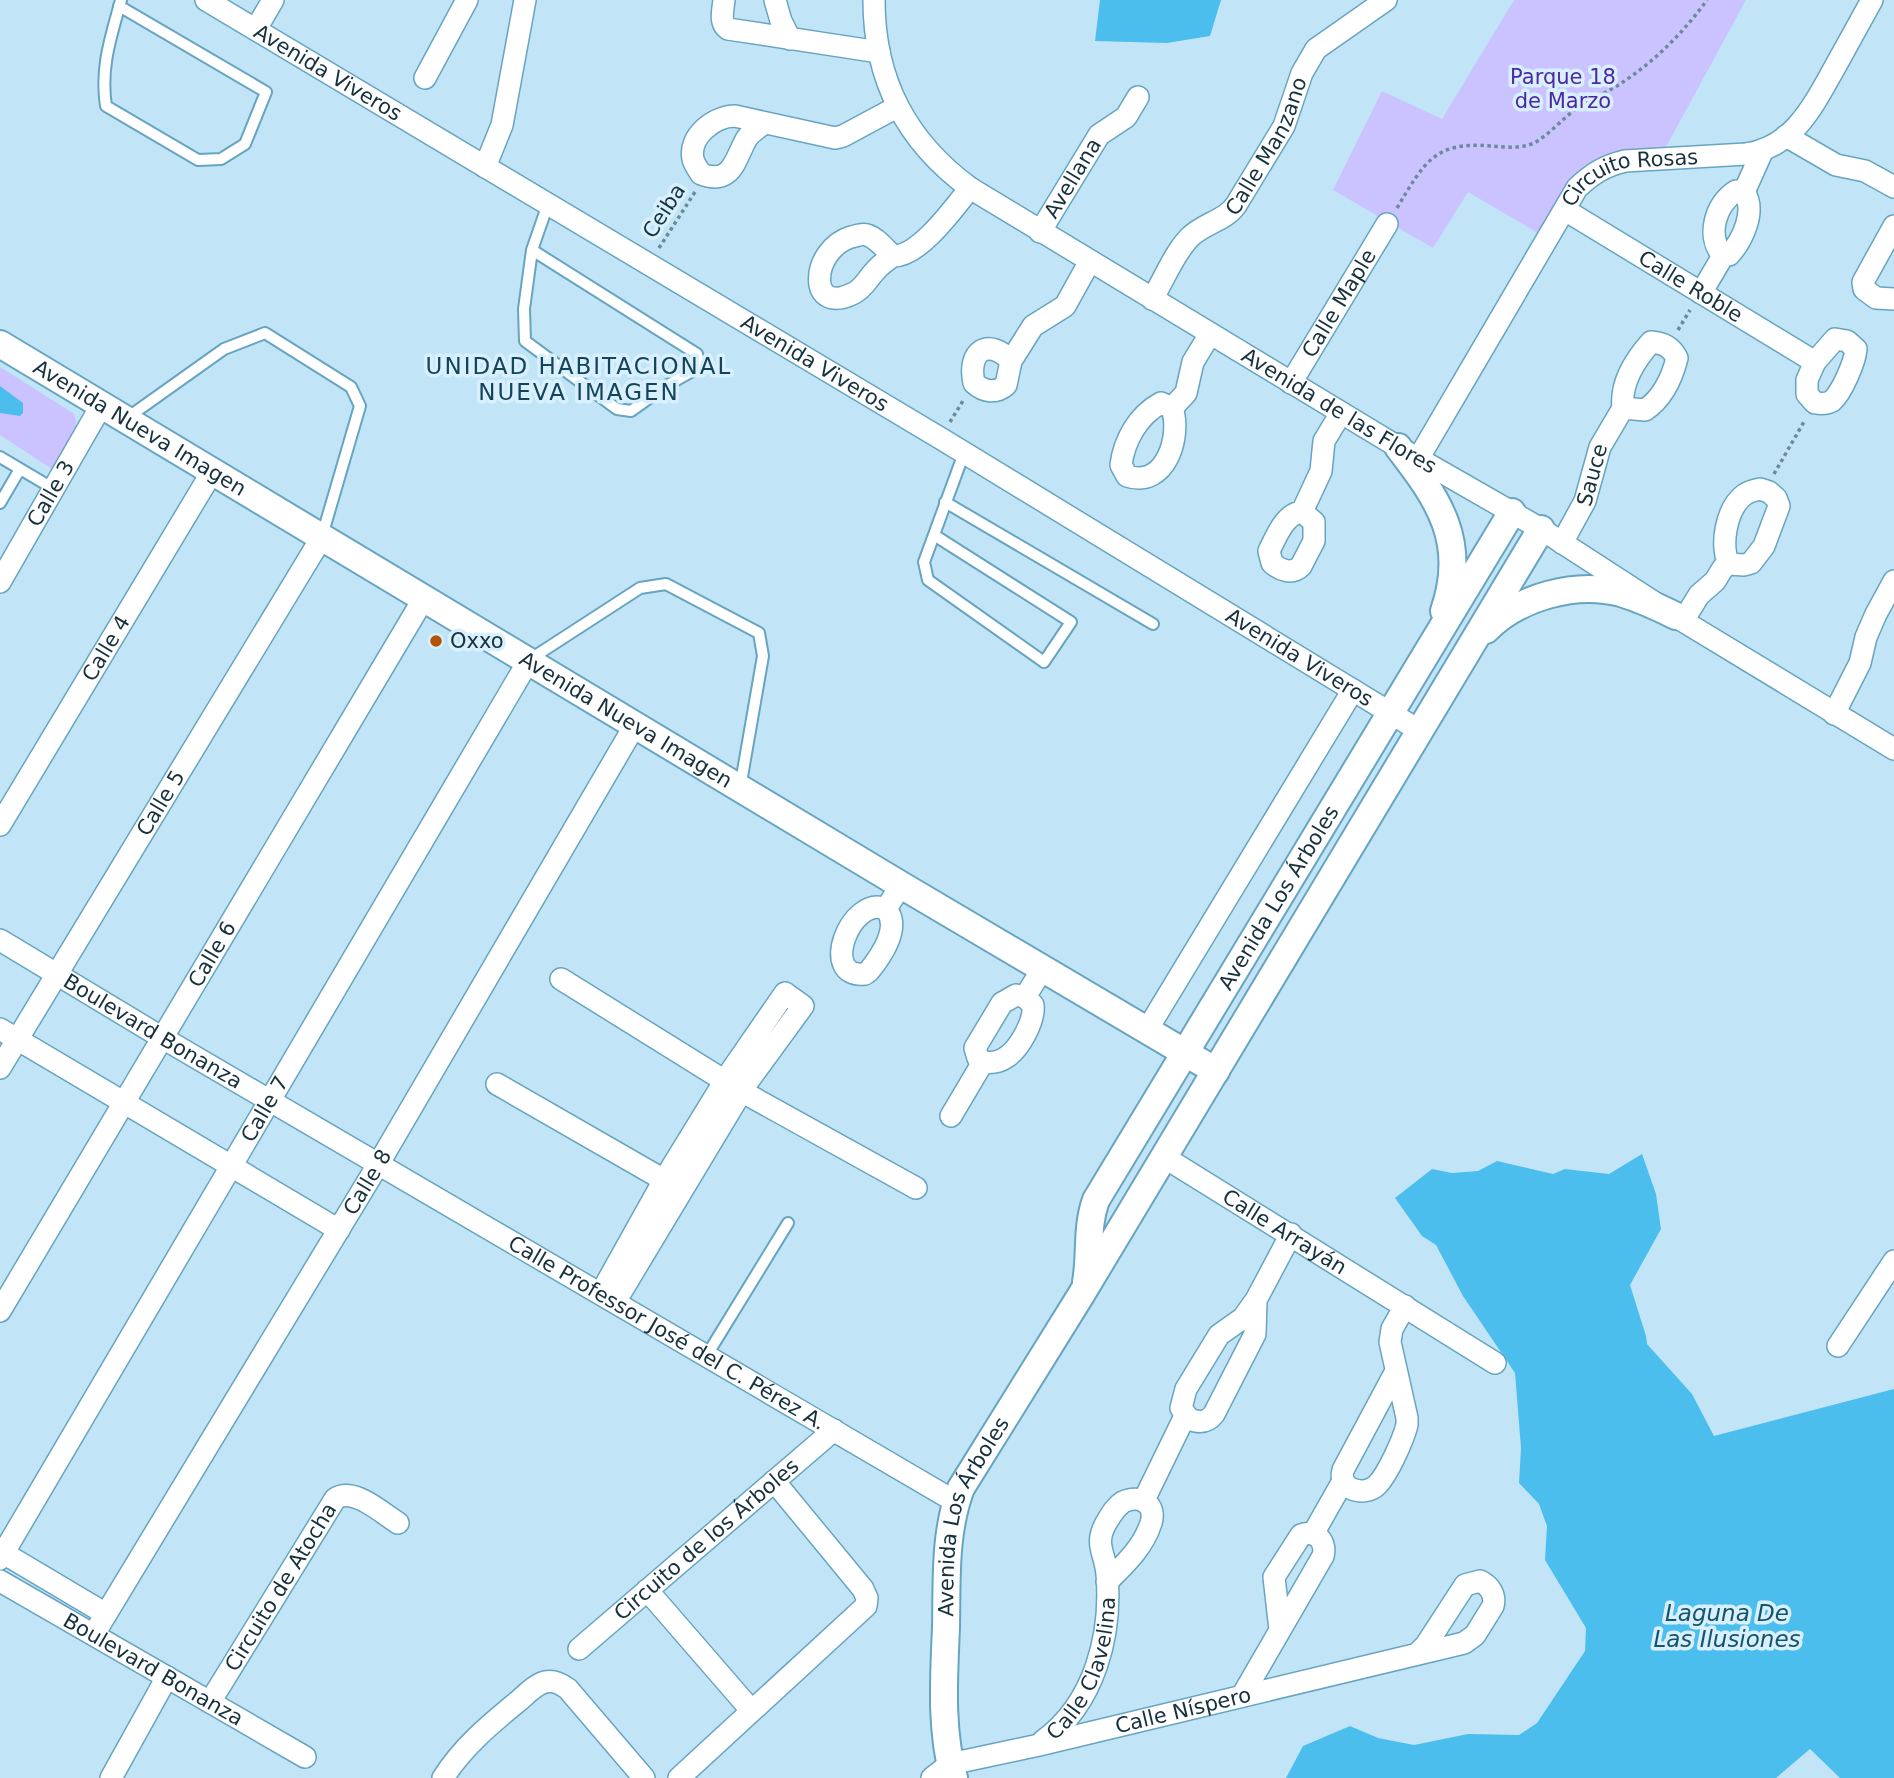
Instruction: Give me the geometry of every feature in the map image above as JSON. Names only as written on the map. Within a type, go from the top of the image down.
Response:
[{"type":"street","name":"Avenida Viveros","points":[[206,0],[940,438],[1420,731]]},
{"type":"street","points":[[256,29],[273,0]]},
{"type":"street","points":[[425,78],[467,0]]},
{"type":"street","points":[[485,167],[502,125],[525,0]]},
{"type":"street","points":[[724,0],[722,20],[724,27],[728,29],[879,52]]},
{"type":"street","points":[[775,0],[790,39]]},
{"type":"street","name":"Avenida de las Flores","points":[[874,0],[879,52],[897,107],[918,140],[950,173],[970,188],[1341,413],[1512,512],[1679,619],[1894,749]]},
{"type":"street","name":"Calle Manzano","points":[[1152,299],[1187,240],[1199,229],[1228,214],[1236,205],[1287,121],[1302,73],[1317,49],[1387,0]]},
{"type":"street","points":[[1744,192],[1762,152],[1786,136],[1808,114],[1872,0]]},
{"type":"street","name":"Avellana","points":[[1040,232],[1100,135],[1126,117],[1138,97]]},
{"type":"street","points":[[765,123],[747,138],[737,161],[727,172],[715,177],[701,174],[693,158],[694,144],[699,135],[717,121],[731,116],[839,137],[897,107]]},
{"type":"street","points":[[1786,136],[1836,165],[1865,171],[1894,187]]},
{"type":"street","name":"Circuito Rosas","points":[[1408,453],[1577,188],[1593,173],[1608,165],[1644,158],[1762,152]]},
{"type":"street","points":[[893,256],[904,254],[932,232],[970,188]]},
{"type":"street","points":[[1701,293],[1723,256],[1729,255],[1737,246],[1745,228],[1748,198],[1744,192],[1737,191],[1722,205],[1714,225],[1714,242],[1723,256]]},
{"type":"street","name":"Calle Roble","points":[[1565,210],[1815,362]]},
{"type":"street","name":"Calle Maple","points":[[1291,383],[1387,224]]},
{"type":"street","points":[[1894,226],[1863,282],[1864,289],[1869,294],[1882,299],[1894,299]]},
{"type":"street","points":[[1012,361],[999,350],[980,352],[972,366],[974,383],[988,391],[1003,388],[1010,376],[1012,361],[1036,323],[1065,306],[1090,261]]},
{"type":"street","points":[[1172,408],[1186,393],[1193,362],[1210,334]]},
{"type":"street","points":[[1835,340],[1847,341],[1856,349],[1855,362],[1833,400],[1823,404],[1815,403],[1807,394],[1807,380],[1815,362],[1835,340]]},
{"type":"street","name":"Sauce","points":[[1551,536],[1584,501],[1600,447],[1623,408],[1624,386],[1640,355],[1651,342],[1668,346]]},
{"type":"street","name":"Avenida Nueva Imagen","points":[[0,344],[1216,1071]]},
{"type":"street","points":[[1623,408],[1645,410],[1652,406],[1667,385],[1677,358],[1668,346]]},
{"type":"street","name":"Calle 3","points":[[0,582],[101,406]]},
{"type":"street","points":[[1302,512],[1321,471],[1324,441],[1341,413]]},
{"type":"street","points":[[1408,453],[1437,502],[1452,543],[1452,571],[1447,601],[1422,661]]},
{"type":"street","name":"Calle 4","points":[[0,825],[212,472]]},
{"type":"street","points":[[1470,647],[1491,625],[1513,610],[1538,598],[1567,591],[1592,589],[1619,593],[1644,601],[1679,619],[1699,595],[1711,586],[1723,568],[1729,564],[1751,563],[1764,545],[1779,506],[1776,498],[1765,490],[1745,494],[1734,509],[1723,542],[1724,554],[1729,564]]},
{"type":"street","name":"Avenida Los Árboles","points":[[1081,1295],[1089,1266],[1090,1216],[1096,1200],[1512,512]]},
{"type":"street","name":"Avenida Los Árboles","points":[[945,1773],[949,1535],[961,1488],[1081,1295],[1470,647],[1551,536]]},
{"type":"street","name":"Calle 5","points":[[0,1068],[9,1034],[57,975],[322,537]]},
{"type":"street","points":[[1835,714],[1860,663],[1873,619],[1894,581]]},
{"type":"street","name":"Calle 6","points":[[0,1311],[424,598]]},
{"type":"street","points":[[1873,619],[1894,604]]},
{"type":"street","name":"Calle 7","points":[[1,1554],[528,660]]},
{"type":"street","points":[[1147,1030],[1353,690]]},
{"type":"street","name":"Calle 8","points":[[94,1634],[379,1163],[635,724]]},
{"type":"street","points":[[1336,805],[1365,822]]},
{"type":"street","points":[[887,909],[901,885]]},
{"type":"street","name":"Boulevard Bonanza","points":[[0,940],[379,1163]]},
{"type":"street","points":[[1025,998],[1044,968]]},
{"type":"street","points":[[561,979],[733,1086],[916,1188]]},
{"type":"street","points":[[1020,995],[1025,998],[1033,1005],[1033,1017],[1014,1049],[1000,1061],[983,1062],[978,1058],[975,1048],[996,1013],[1005,1000],[1020,995]]},
{"type":"street","points":[[9,1034],[339,1230]]},
{"type":"street","points":[[951,1116],[983,1062]]},
{"type":"street","points":[[498,1084],[676,1174]]},
{"type":"street","points":[[608,1297],[676,1174],[733,1086]]},
{"type":"street","name":"Calle Arrayán","points":[[1164,1157],[1495,1363]]},
{"type":"street","name":"Calle Professor José del C. Pérez A.","points":[[379,1163],[956,1502]]},
{"type":"street","points":[[1256,1300],[1255,1334],[1214,1414],[1203,1422],[1185,1416],[1181,1400],[1219,1335],[1243,1318],[1256,1300],[1291,1234]]},
{"type":"street","points":[[1838,1346],[1894,1261]]},
{"type":"street","points":[[1343,1481],[1357,1491],[1364,1492],[1376,1486],[1405,1434],[1407,1418],[1390,1342],[1405,1306]]},
{"type":"street","points":[[1313,1534],[1343,1481],[1343,1470],[1396,1371]]},
{"type":"street","points":[[1144,1500],[1185,1416]]},
{"type":"street","name":"Circuito de los Árboles","points":[[579,1649],[834,1430]]},
{"type":"street","points":[[679,1778],[863,1611],[866,1604],[867,1595],[860,1585],[774,1481]]},
{"type":"street","name":"Circuito de Atocha","points":[[210,1702],[332,1501],[342,1494],[353,1496],[398,1523]]},
{"type":"street","name":"Calle Clavelina","points":[[1038,1745],[1064,1722],[1081,1699],[1095,1673],[1102,1652],[1107,1582],[1100,1551],[1104,1527],[1121,1504],[1144,1500],[1152,1511],[1150,1526],[1132,1558],[1107,1582]]},
{"type":"street","points":[[1242,1696],[1323,1556],[1324,1546],[1320,1539],[1308,1532],[1301,1535],[1275,1577],[1280,1630]]},
{"type":"street","name":"Boulevard Bonanza","points":[[1,1554],[106,1614]]},
{"type":"street","name":"Boulevard Bonanza","points":[[0,1581],[305,1757]]},
{"type":"street","points":[[647,1590],[751,1710]]},
{"type":"street","name":"Calle Níspero","points":[[945,1773],[1038,1745],[1418,1653]]},
{"type":"street","points":[[111,1778],[167,1677]]},
{"type":"street","points":[[443,1778],[456,1758],[480,1734],[535,1687],[551,1681],[568,1689],[644,1778]]},
{"type":"lane","points":[[120,3],[266,92],[245,144],[221,159],[198,159],[106,106],[103,83],[105,61],[120,3]]},
{"type":"lane","points":[[531,250],[697,354],[699,361],[696,369],[631,411],[617,409],[525,341],[524,309],[531,250],[548,204]]},
{"type":"lane","points":[[124,420],[224,349],[265,333],[351,387],[360,407],[322,537]]},
{"type":"lane","points":[[934,535],[1071,622],[1044,662],[928,580],[924,562],[964,453]]},
{"type":"lane","points":[[0,457],[54,489]]},
{"type":"lane","points":[[0,503],[20,469]]},
{"type":"lane","points":[[945,502],[1153,624]]},
{"type":"lane","points":[[528,660],[640,588],[666,584],[759,633],[763,656],[740,788]]},
{"type":"lane","points":[[706,1355],[788,1223]]},
{"type":"path","points":[[1387,224],[1418,172],[1435,155],[1451,148],[1473,144],[1515,148],[1534,143],[1577,108],[1647,65],[1673,42],[1707,0]]},
{"type":"path","name":"Ceiba","points":[[649,264],[706,175]]},
{"type":"path","points":[[1668,346],[1701,293]]},
{"type":"path","points":[[940,438],[974,383]]},
{"type":"path","points":[[1765,490],[1815,403]]},
{"type":"green space","name":"Parque 18 de Marzo","points":[[1514,0],[1746,0],[1660,158],[1608,165],[1548,239],[1468,192],[1433,248],[1333,190],[1382,91],[1442,119]]},
{"type":"green space","points":[[0,367],[73,413],[76,420],[74,434],[52,469],[0,435]]},
{"type":"water","points":[[1100,0],[1221,0],[1210,36],[1167,43],[1095,41]]},
{"type":"water","points":[[0,386],[23,403],[23,413],[20,416],[0,413]]},
{"type":"water","name":"Laguna De Las Ilusiones","points":[[1642,1154],[1656,1194],[1661,1229],[1630,1285],[1647,1344],[1692,1394],[1714,1436],[1894,1389],[1894,1778],[1840,1778],[1810,1749],[1776,1778],[1286,1778],[1303,1746],[1350,1726],[1378,1738],[1414,1745],[1468,1734],[1519,1735],[1537,1723],[1585,1651],[1586,1628],[1545,1560],[1547,1526],[1539,1504],[1519,1483],[1521,1448],[1515,1373],[1463,1296],[1436,1245],[1422,1236],[1395,1198],[1432,1169],[1452,1173],[1478,1171],[1497,1161],[1553,1174],[1565,1169],[1609,1174]]},
{"type":"place","name":"Oxxo","points":[[436,641]]},
{"type":"district","name":"UNIDAD HABITACIONAL NUEVA IMAGEN","points":[[579,379]]}]
